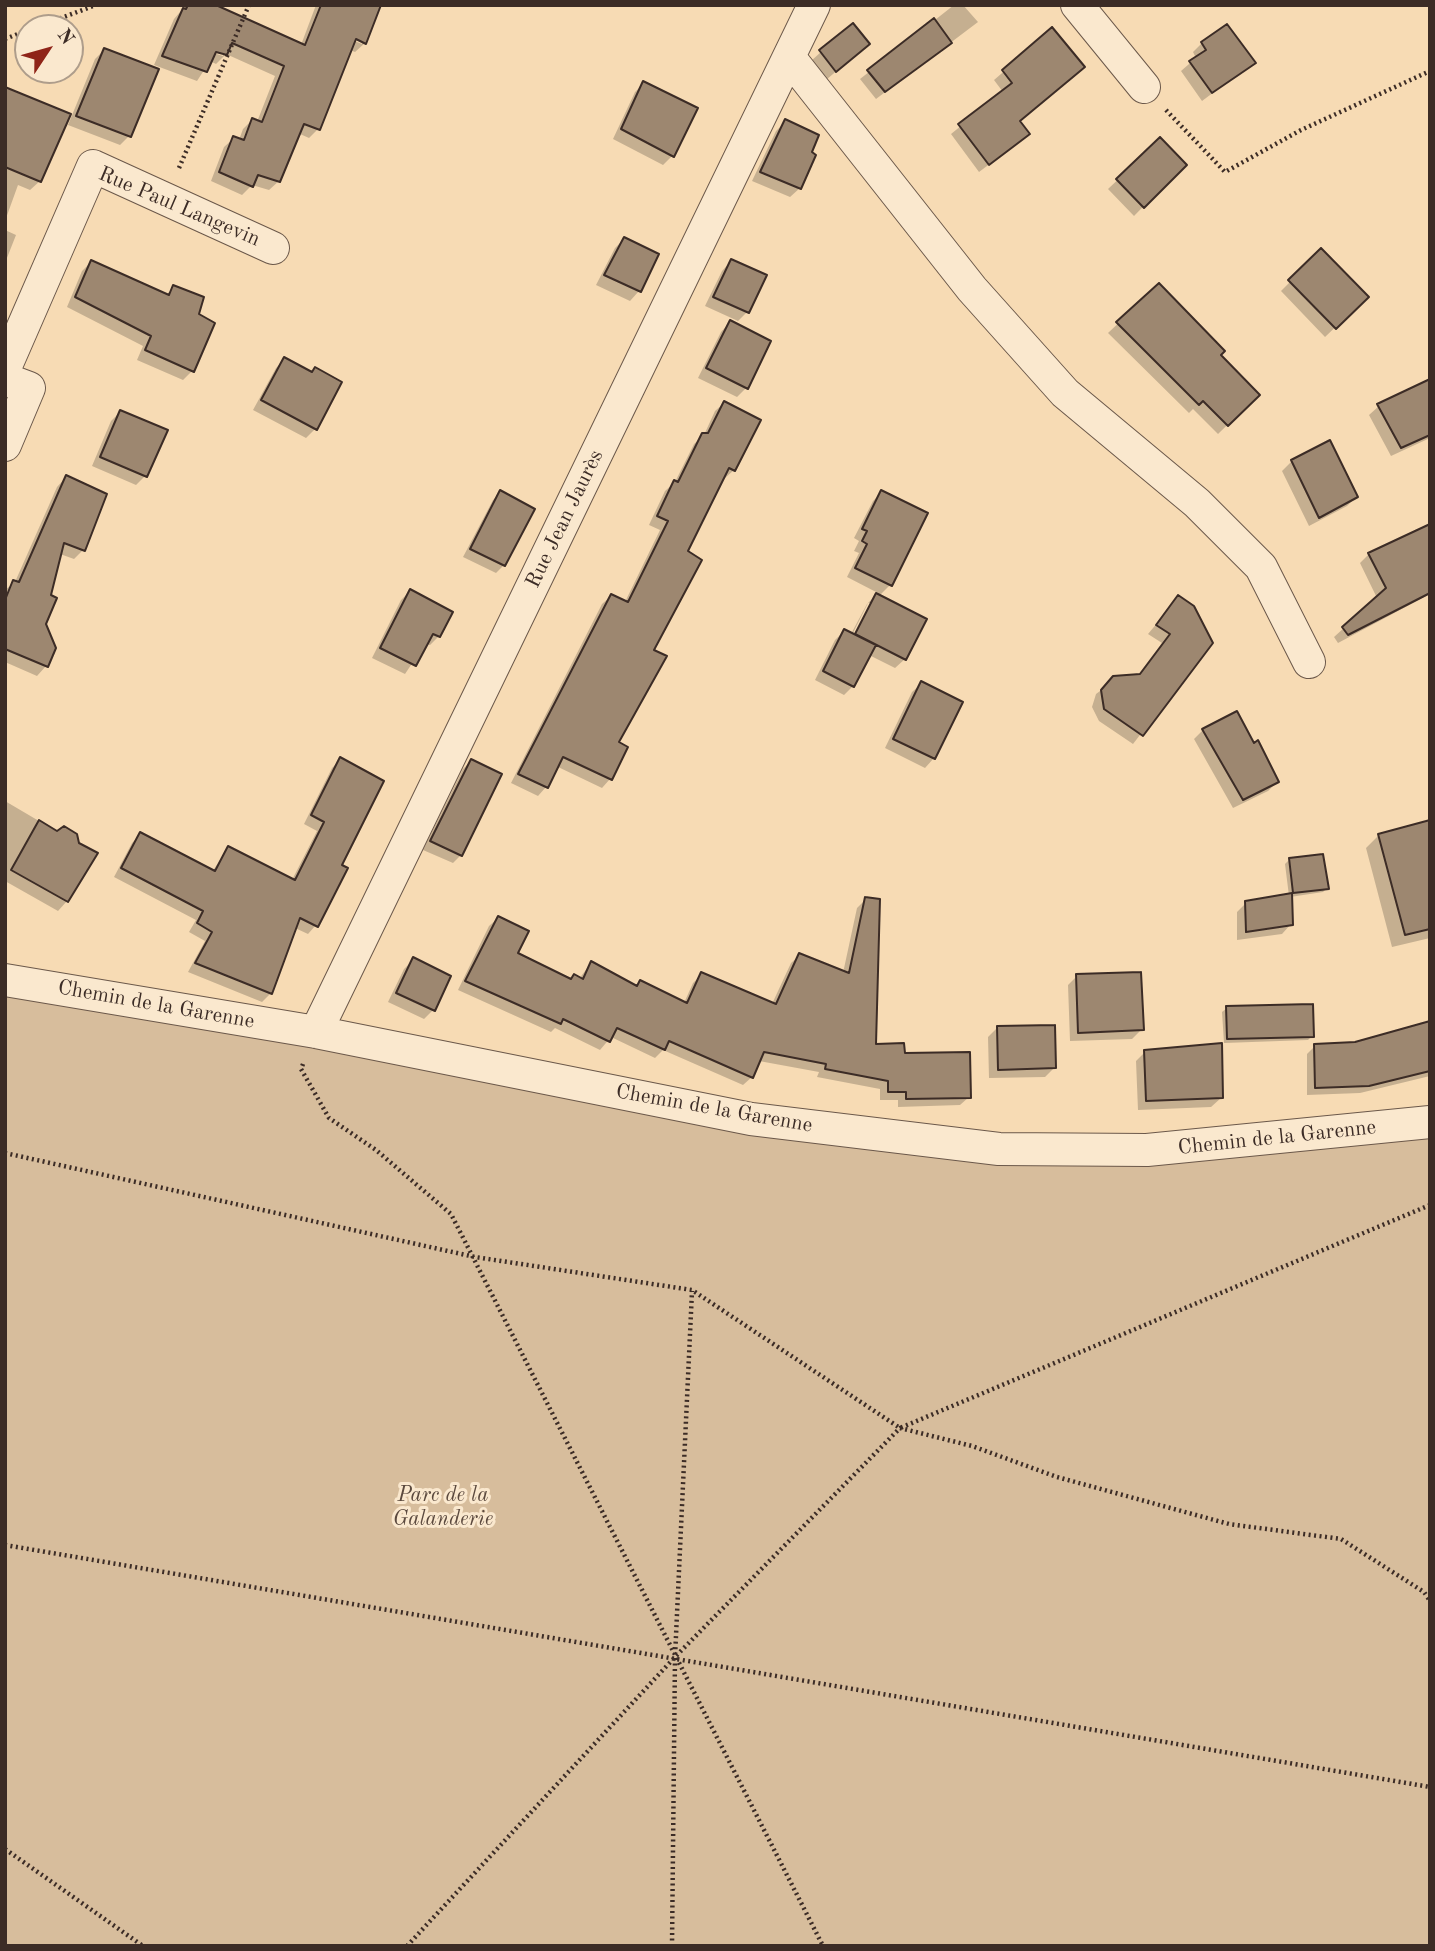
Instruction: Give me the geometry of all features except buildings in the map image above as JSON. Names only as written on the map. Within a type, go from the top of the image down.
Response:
[{"type":"street","name":"Rue Jean Jaurès","points":[[316,1032],[814,5]]},
{"type":"street","points":[[1077,5],[1144,87]]},
{"type":"street","points":[[789,57],[972,289],[1065,393],[1197,503],[1261,567],[1309,662]]},
{"type":"street","name":"Rue Paul Langevin","points":[[5,368],[93,166],[273,248]]},
{"type":"street","points":[[5,379],[29,388],[5,445]]},
{"type":"street","name":"Chemin de la Garenne","points":[[5,980],[316,1032],[751,1119],[999,1149],[1147,1150],[1430,1122]]},
{"type":"path","points":[[72,14],[96,5]]},
{"type":"path","points":[[166,199],[249,5]]},
{"type":"path","points":[[1144,87],[1225,172],[1301,130],[1430,71]]},
{"type":"path","points":[[316,1032],[301,1069],[329,1118],[376,1150],[451,1214],[823,1946]]},
{"type":"path","points":[[5,1153],[475,1257],[692,1290],[900,1428],[972,1446],[1057,1477],[1229,1524],[1341,1539],[1424,1592],[1430,1601]]},
{"type":"path","points":[[407,1946],[676,1657],[900,1428],[1430,1205]]},
{"type":"path","points":[[672,1946],[676,1657],[692,1290]]},
{"type":"path","points":[[5,1545],[1430,1787]]},
{"type":"path","points":[[5,1849],[143,1946]]},
{"type":"green space","name":"Parc de la Galanderie","points":[[5,983],[998,1152],[1430,1131],[1430,1946],[5,1946]]}]
